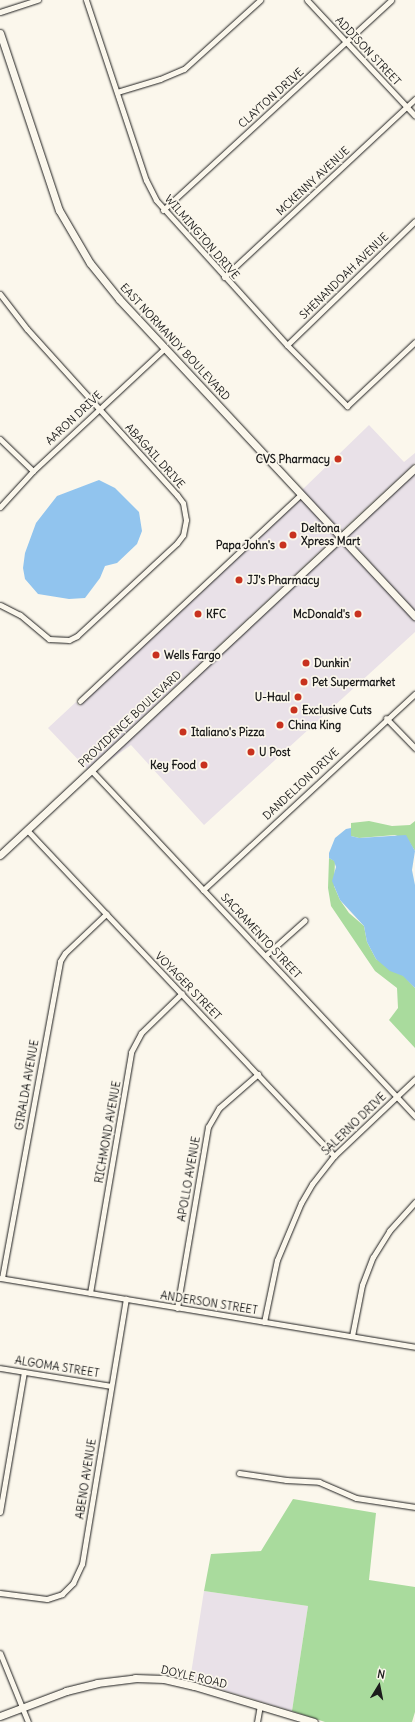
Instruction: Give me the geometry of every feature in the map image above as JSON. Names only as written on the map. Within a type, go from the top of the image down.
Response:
[{"type":"main road","name":"EAST NORMANDY BOULEVARD","points":[[0,33],[59,210],[90,263],[165,348],[415,616]]},
{"type":"main road","name":"PROVIDENCE BOULEVARD","points":[[0,855],[415,468]]},
{"type":"main road","name":"DOYLE ROAD","points":[[0,1716],[85,1686],[135,1678],[164,1679],[260,1705],[314,1722]]},
{"type":"street","points":[[0,12],[38,0]]},
{"type":"street","name":"WILMINGTON DRIVE","points":[[86,0],[146,180],[164,210],[287,345],[347,406],[415,342]]},
{"type":"street","points":[[117,92],[160,79],[184,69],[260,0]]},
{"type":"street","name":"ADDISON STREET","points":[[306,0],[415,116]]},
{"type":"street","name":"CLAYTON DRIVE","points":[[164,210],[391,0]]},
{"type":"street","name":"MCKENNY AVENUE","points":[[224,277],[415,99]]},
{"type":"street","name":"SHENANDOAH AVENUE","points":[[287,345],[415,221]]},
{"type":"street","name":"ABAGAIL DRIVE","points":[[0,294],[26,330],[180,499],[186,520],[183,535],[177,543],[88,626],[69,640],[49,639],[20,616],[0,606]]},
{"type":"street","name":"AARON DRIVE","points":[[0,507],[33,471],[98,408],[165,348]]},
{"type":"street","points":[[0,439],[33,471]]},
{"type":"street","points":[[80,701],[301,494]]},
{"type":"street","name":"DANDELION DRIVE","points":[[203,890],[386,718],[415,694]]},
{"type":"street","points":[[386,718],[415,748]]},
{"type":"street","name":"SACRAMENTO STREET","points":[[91,770],[415,1116]]},
{"type":"street","name":"VOYAGER STREET","points":[[27,830],[334,1156]]},
{"type":"street","name":"GIRALDA AVENUE","points":[[1,1278],[60,961],[65,953],[106,914]]},
{"type":"street","points":[[266,956],[305,920]]},
{"type":"street","name":"RICHMOND AVENUE","points":[[90,1293],[131,1052],[141,1033],[182,993]]},
{"type":"street","name":"APOLLO AVENUE","points":[[177,1308],[208,1127],[219,1108],[258,1074]]},
{"type":"street","name":"SALERNO DRIVE","points":[[264,1322],[277,1260],[287,1232],[312,1184],[334,1156],[415,1079]]},
{"type":"street","points":[[352,1336],[362,1285],[373,1257],[389,1231],[415,1202]]},
{"type":"street","name":"ANDERSON STREET","points":[[1,1278],[415,1347]]},
{"type":"street","name":"ABENO AVENUE","points":[[0,1593],[47,1599],[62,1594],[74,1583],[82,1564],[126,1299]]},
{"type":"street","name":"ALGOMA STREET","points":[[0,1368],[111,1386]]},
{"type":"street","points":[[0,1512],[24,1372]]},
{"type":"street","points":[[239,1473],[286,1480],[319,1482],[356,1498],[415,1507]]},
{"type":"street","points":[[0,1654],[28,1722]]},
{"type":"street","points":[[257,1722],[260,1705]]},
{"type":"shaded area","points":[[369,425],[404,462],[415,453],[415,463],[341,531],[302,490]]},
{"type":"shaded area","points":[[415,472],[415,611],[346,536]]},
{"type":"shaded area","points":[[301,499],[336,536],[87,769],[48,728],[76,702],[79,706]]},
{"type":"shaded area","points":[[341,541],[415,621],[415,632],[204,825],[131,745],[96,770]]},
{"type":"shaded area","points":[[204,1591],[308,1606],[292,1711],[190,1680]]},
{"type":"green space","points":[[369,821],[392,826],[410,825],[415,821],[415,851],[408,840],[395,835],[359,838],[351,836],[351,823]]},
{"type":"green space","points":[[329,858],[335,861],[334,886],[340,900],[349,913],[364,926],[367,942],[376,959],[404,976],[415,988],[415,1048],[389,1020],[398,1008],[397,988],[375,971],[331,906],[328,888]]},
{"type":"green space","points":[[293,1499],[376,1513],[369,1580],[415,1587],[415,1712],[412,1722],[325,1722],[292,1711],[308,1606],[204,1591],[211,1554],[261,1551]]},
{"type":"water","points":[[99,480],[115,488],[139,512],[142,531],[137,544],[117,563],[105,566],[100,578],[85,598],[69,599],[38,594],[25,579],[23,568],[25,553],[36,523],[57,496]]},
{"type":"water","points":[[351,828],[351,836],[359,838],[406,835],[415,851],[412,870],[415,885],[415,988],[403,976],[390,971],[376,959],[367,942],[364,926],[340,900],[332,881],[336,867],[334,861],[329,858],[329,853],[335,838],[346,829]]},
{"type":"place","name":"CVS Pharmacy","points":[[338,459]]},
{"type":"place","name":"Deltona Xpress Mart","points":[[293,535]]},
{"type":"place","name":"Papa John's","points":[[283,545]]},
{"type":"place","name":"JJ's Pharmacy","points":[[239,580]]},
{"type":"place","name":"KFC","points":[[198,614]]},
{"type":"place","name":"McDonald's","points":[[358,614]]},
{"type":"place","name":"Wells Fargo","points":[[156,655]]},
{"type":"place","name":"Dunkin'","points":[[306,663]]},
{"type":"place","name":"Pet Supermarket","points":[[304,682]]},
{"type":"place","name":"U-Haul","points":[[298,697]]},
{"type":"place","name":"Exclusive Cuts","points":[[294,710]]},
{"type":"place","name":"China King","points":[[280,725]]},
{"type":"place","name":"Italiano's Pizza","points":[[183,732]]},
{"type":"place","name":"U Post","points":[[251,752]]},
{"type":"place","name":"Key Food","points":[[204,765]]}]
